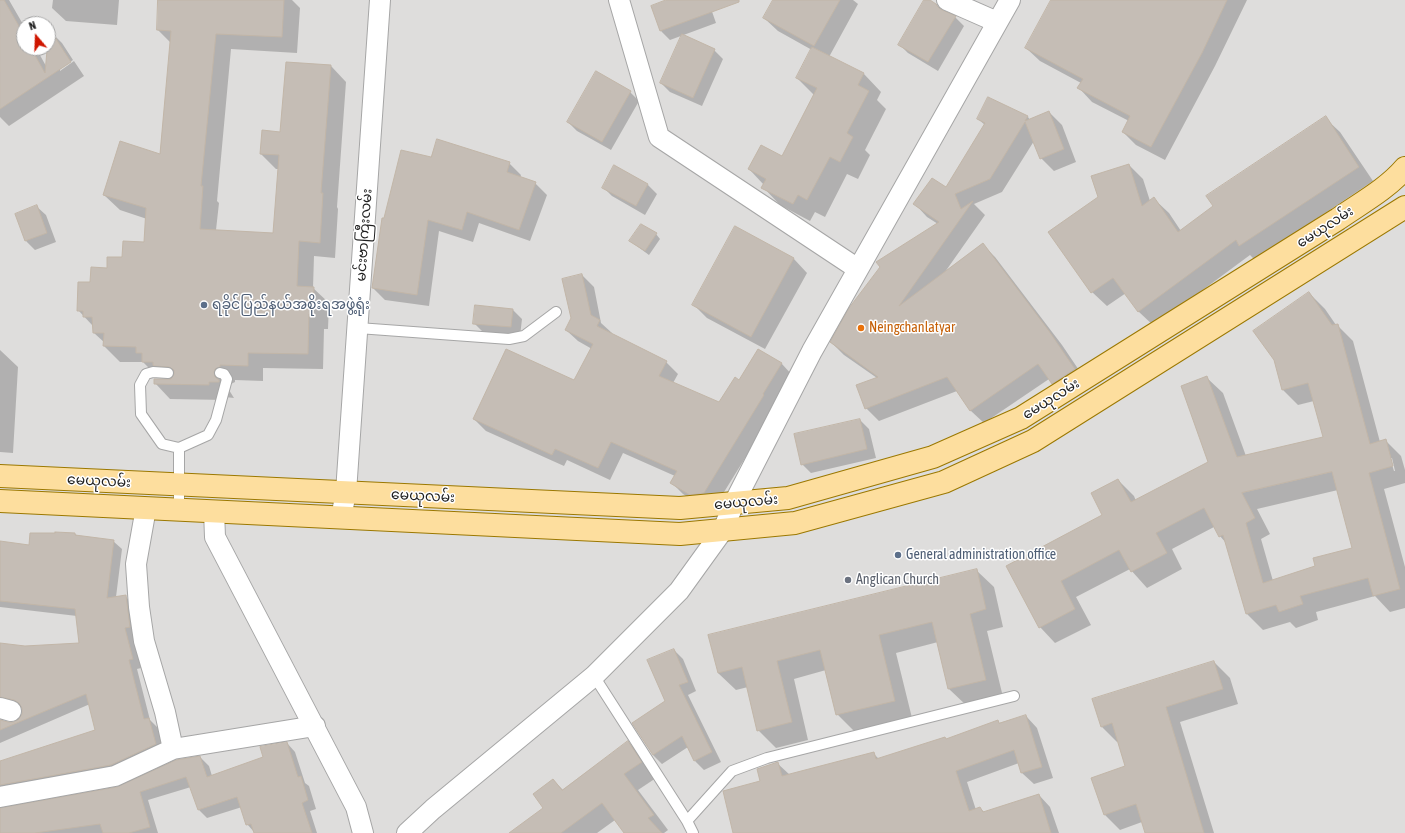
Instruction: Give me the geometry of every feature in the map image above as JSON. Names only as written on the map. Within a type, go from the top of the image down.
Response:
[{"type":"main road","name":"မေယုလမ်း","points":[[0,476],[680,508],[788,498],[933,457],[1021,418],[1338,219],[1376,194],[1395,179],[1405,168]]},
{"type":"main road","name":"မေယုလမ်း","points":[[0,501],[680,534],[796,523],[944,482],[1033,441],[1405,207]]},
{"type":"street","name":"မင်းဗာကြီးလမ်း","points":[[342,518],[346,492],[380,0]]},
{"type":"street","points":[[619,0],[659,137],[858,269]]},
{"type":"street","points":[[948,0],[997,22]]},
{"type":"street","points":[[407,833],[433,809],[594,676],[679,591],[723,530],[734,504],[812,351],[1010,0]]},
{"type":"street","points":[[146,508],[136,564],[139,607],[144,641],[165,712],[173,749]]},
{"type":"street","points":[[214,512],[215,537],[356,807],[363,833]]},
{"type":"street","points":[[0,797],[115,776],[173,749],[314,726]]},
{"type":"lane","points":[[358,328],[509,339],[524,336],[556,312]]},
{"type":"lane","points":[[168,373],[153,372],[146,374],[140,384],[141,414],[162,444],[179,448],[208,435],[216,420],[227,379],[224,374],[220,372]]},
{"type":"lane","points":[[179,448],[179,510]]},
{"type":"lane","points":[[594,676],[687,821],[693,833]]},
{"type":"lane","points":[[687,821],[732,771],[767,758],[1014,696]]},
{"type":"shaded area","points":[[0,0],[1405,0],[1405,833],[0,833]]},
{"type":"building","points":[[0,0],[4,0],[16,21],[16,56],[35,56],[45,73],[47,56],[56,56],[56,39],[71,62],[0,109]]},
{"type":"building","points":[[158,0],[284,0],[282,37],[216,34],[201,186],[203,186],[200,229],[273,233],[279,155],[260,154],[262,130],[280,132],[286,62],[331,65],[321,193],[323,193],[320,243],[299,241],[297,286],[314,287],[313,314],[309,314],[308,354],[248,353],[248,366],[220,365],[220,367],[215,369],[214,372],[215,377],[219,380],[219,382],[209,382],[209,385],[154,384],[154,379],[171,379],[174,374],[174,370],[169,367],[154,366],[153,362],[142,362],[142,353],[136,353],[136,347],[103,346],[104,333],[93,333],[92,317],[83,317],[83,311],[77,311],[78,282],[90,282],[91,267],[107,268],[107,257],[122,257],[123,241],[144,242],[146,208],[103,195],[120,141],[160,154],[171,31],[157,30]]},
{"type":"building","points":[[666,0],[739,0],[739,2],[660,31],[651,6]]},
{"type":"building","points":[[773,0],[840,0],[814,46],[763,18]]},
{"type":"building","points":[[924,0],[930,0],[942,10],[956,16],[928,62],[898,45]]},
{"type":"building","points":[[1051,0],[1227,0],[1202,53],[1151,147],[1122,132],[1130,116],[1077,88],[1083,79],[1025,48]]},
{"type":"building","points":[[682,34],[715,49],[693,98],[660,83]]},
{"type":"building","points":[[812,47],[864,73],[858,85],[869,91],[847,133],[853,137],[840,162],[830,157],[807,200],[798,195],[793,204],[761,188],[766,179],[748,169],[761,145],[782,156],[817,88],[796,78]]},
{"type":"building","points":[[596,71],[631,91],[602,142],[567,122]]},
{"type":"building","points":[[988,97],[1028,116],[1025,121],[1049,111],[1064,149],[1040,159],[1025,122],[990,179],[955,194],[961,209],[973,201],[899,306],[983,243],[1049,331],[1075,369],[1052,384],[1038,364],[970,411],[947,377],[865,409],[856,385],[878,377],[830,342],[849,308],[880,267],[876,262],[939,222],[913,204],[932,178],[946,187],[985,123],[977,119]]},
{"type":"building","points":[[1326,116],[1359,167],[1239,246],[1236,240],[1138,312],[1113,278],[1091,293],[1048,232],[1098,197],[1091,176],[1129,164],[1142,206],[1154,197],[1178,232],[1213,206],[1206,196]]},
{"type":"building","points":[[437,139],[510,162],[507,172],[536,182],[519,230],[467,212],[462,230],[428,220],[417,295],[372,288],[382,218],[384,218],[401,150],[431,157]]},
{"type":"building","points":[[614,165],[648,184],[636,206],[602,188]]},
{"type":"building","points":[[37,205],[47,233],[25,241],[15,214]]},
{"type":"building","points":[[641,224],[657,233],[645,251],[629,241]]},
{"type":"building","points":[[735,226],[794,258],[751,337],[692,305]]},
{"type":"building","points":[[582,274],[591,315],[600,320],[597,326],[667,361],[659,376],[719,402],[735,377],[739,380],[758,349],[782,363],[704,493],[690,495],[670,483],[677,471],[611,442],[598,468],[555,449],[552,455],[473,419],[506,349],[574,380],[593,344],[565,330],[571,318],[562,279]]},
{"type":"building","points":[[1309,292],[1332,325],[1338,324],[1370,444],[1386,439],[1393,466],[1369,473],[1400,589],[1373,596],[1368,578],[1300,596],[1303,604],[1279,612],[1276,605],[1246,614],[1223,535],[1219,537],[1204,508],[1156,533],[1167,553],[1131,572],[1119,550],[1061,581],[1075,609],[1039,628],[1006,566],[1102,515],[1091,493],[1118,479],[1131,502],[1208,462],[1181,386],[1207,376],[1237,457],[1323,437],[1308,383],[1282,390],[1274,360],[1253,331]],"holes":[[[1332,472],[1352,548],[1313,558],[1315,566],[1263,583],[1246,523],[1255,518],[1242,493]]]},
{"type":"building","points":[[475,305],[513,309],[511,327],[473,324]]},
{"type":"building","points":[[860,419],[867,449],[801,465],[794,434]]},
{"type":"building","points":[[30,533],[75,533],[75,535],[114,540],[107,598],[126,595],[130,627],[125,628],[133,659],[129,660],[144,719],[149,718],[156,744],[111,765],[0,785],[0,761],[95,730],[86,694],[0,730],[0,720],[14,722],[19,719],[22,714],[22,708],[19,703],[14,700],[0,697],[0,643],[25,646],[79,643],[75,609],[0,601],[0,541],[29,545]]},
{"type":"building","points":[[977,569],[986,609],[970,614],[986,680],[948,689],[932,622],[879,635],[895,701],[836,715],[820,650],[777,661],[792,722],[757,731],[742,667],[718,673],[708,635]]},
{"type":"building","points":[[674,649],[688,682],[679,685],[712,752],[694,761],[682,736],[653,755],[632,723],[665,701],[647,660]]},
{"type":"building","points":[[1214,661],[1223,689],[1166,707],[1204,833],[1145,833],[1136,804],[1104,815],[1091,778],[1125,766],[1112,723],[1101,727],[1092,699]]},
{"type":"building","points":[[1026,715],[1042,767],[1021,773],[1014,750],[956,771],[969,811],[980,807],[983,812],[1039,794],[1051,833],[733,833],[723,791],[760,781],[757,769],[778,762],[782,776],[874,752],[876,759],[945,737],[946,739],[998,720],[999,723]]},
{"type":"building","points":[[628,741],[642,762],[624,774],[654,815],[648,818],[662,833],[624,833],[602,803],[561,833],[509,833],[543,808],[533,794],[553,779],[562,790]]},
{"type":"building","points":[[287,742],[298,777],[301,776],[308,800],[302,803],[312,833],[254,833],[251,824],[246,825],[237,797],[198,810],[186,777],[140,792],[150,827],[129,833],[103,833],[100,824],[35,833],[0,833],[0,808],[117,787],[176,760],[200,756],[207,777],[263,757],[260,747]]},
{"type":"place","name":"ရခိုင်ပြည်နယ်အစိုးရအဖွဲ့ရုံး","points":[[204,305]]},
{"type":"place","name":"Neingchanlatyar","points":[[861,328]]},
{"type":"place","name":"General administration office","points":[[898,555]]},
{"type":"place","name":"Anglican Church","points":[[848,580]]}]
